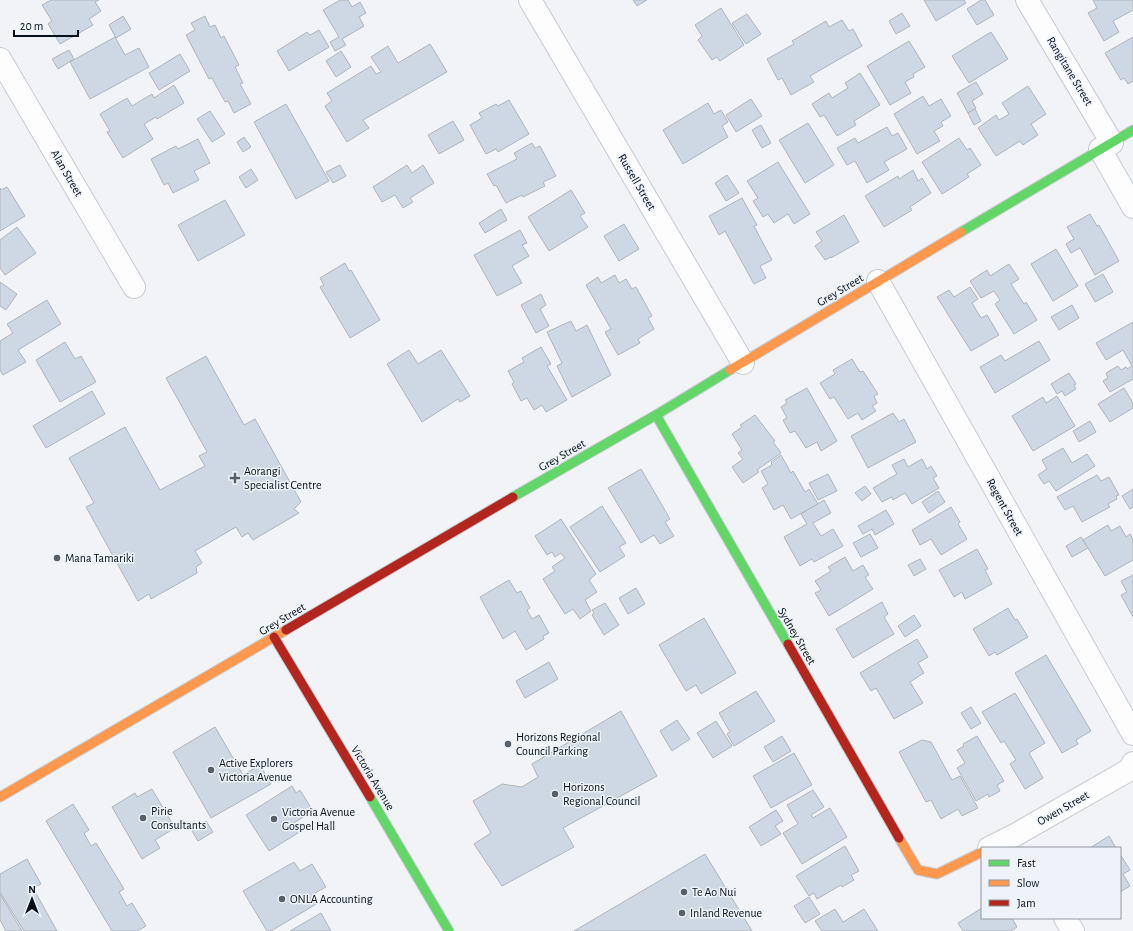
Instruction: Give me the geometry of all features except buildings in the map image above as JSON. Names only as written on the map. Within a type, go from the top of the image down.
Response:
[{"type":"street","name":"Russell Street","points":[[530,0],[743,363]]},
{"type":"street","name":"Rangitane Street","points":[[1027,0],[1106,146],[1133,208]]},
{"type":"street","name":"Alan Street","points":[[0,59],[134,287]]},
{"type":"street","name":"Grey Street","points":[[0,797],[656,415],[1133,130]]},
{"type":"street","name":"Regent Street","points":[[878,281],[1133,734]]},
{"type":"street","name":"Sydney Street","points":[[656,415],[918,870],[937,874],[981,852]]},
{"type":"street","name":"Victoria Avenue","points":[[274,638],[300,679],[449,931]]},
{"type":"street","name":"Owen Street","points":[[994,847],[1019,842],[1129,770],[1133,763]]},
{"type":"street","points":[[1066,919],[1073,931]]},
{"type":"traffic: fast","points":[[961,232],[1133,130]]},
{"type":"traffic: fast","points":[[513,497],[656,415],[730,370]]},
{"type":"traffic: fast","points":[[656,415],[788,644]]},
{"type":"traffic: fast","points":[[370,797],[449,931]]},
{"type":"traffic: slow","points":[[730,370],[961,232]]},
{"type":"traffic: slow","points":[[0,797],[286,630]]},
{"type":"traffic: slow","points":[[899,838],[918,870],[937,874],[981,852]]},
{"type":"traffic: jam","points":[[286,630],[513,497]]},
{"type":"traffic: jam","points":[[274,637],[370,797]]},
{"type":"traffic: jam","points":[[788,644],[899,838]]},
{"type":"place","name":"Aorangi Specialist Centre","points":[[235,478]]},
{"type":"place","name":"Mana Tamariki","points":[[57,558]]},
{"type":"place","name":"Horizons Regional Council Parking","points":[[508,744]]},
{"type":"place","name":"Active Explorers Victoria Avenue","points":[[211,770]]},
{"type":"place","name":"Horizons Regional Council","points":[[555,794]]},
{"type":"place","name":"Pirie Consultants","points":[[143,818]]},
{"type":"place","name":"Victoria Avenue Gospel Hall","points":[[274,819]]},
{"type":"place","name":"Te Ao Nui","points":[[684,892]]},
{"type":"place","name":"ONLA Accounting","points":[[282,899]]},
{"type":"place","name":"Inland Revenue","points":[[682,913]]}]
